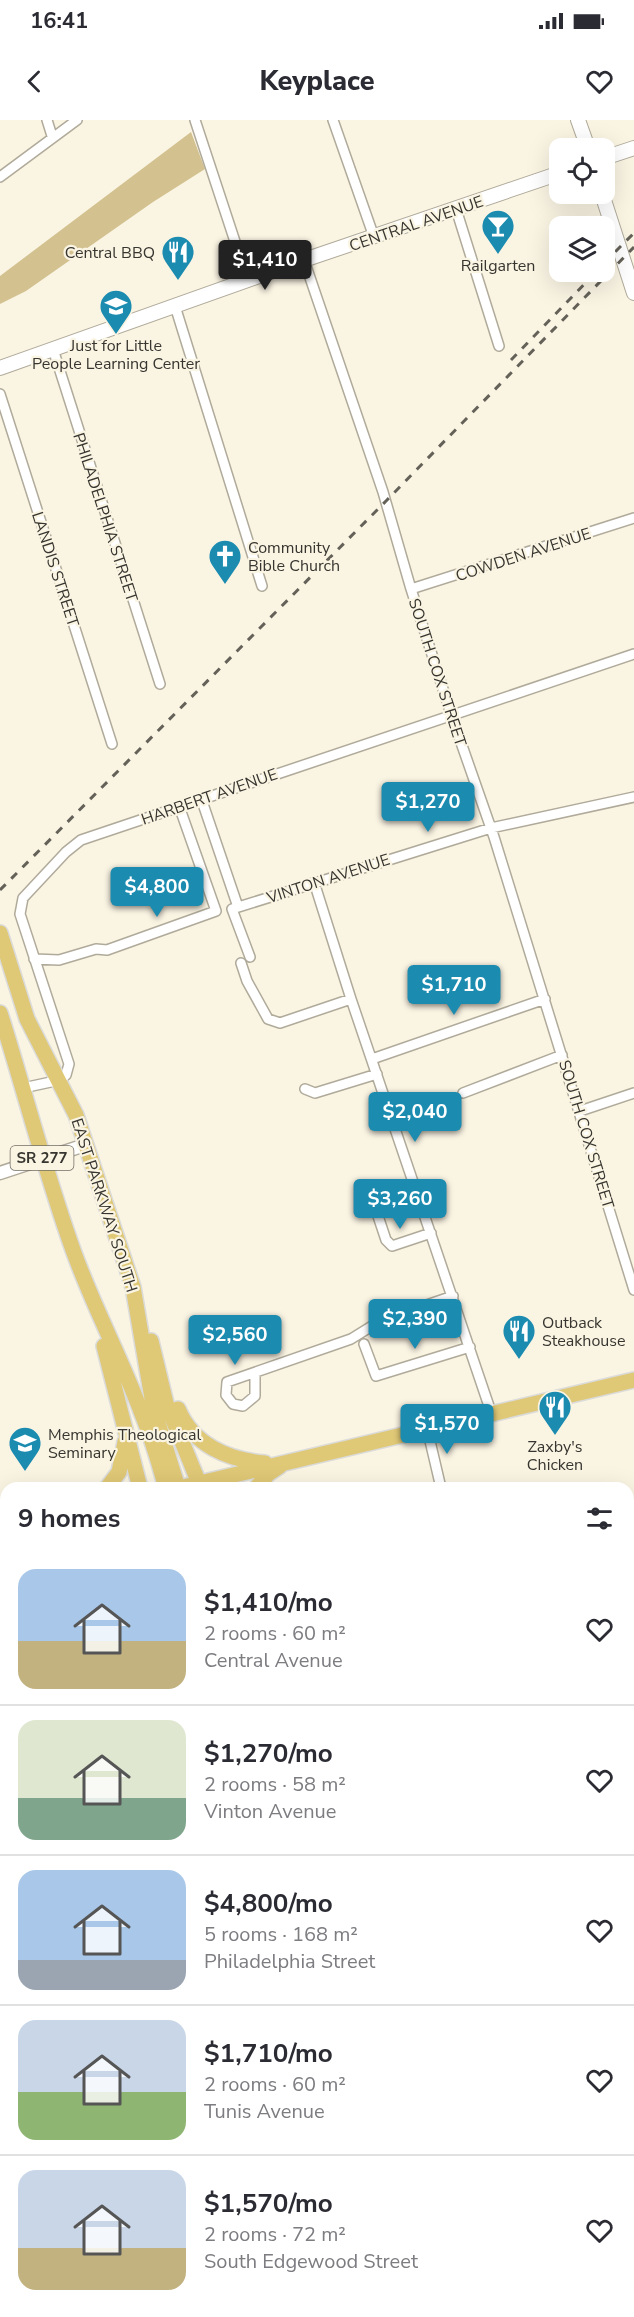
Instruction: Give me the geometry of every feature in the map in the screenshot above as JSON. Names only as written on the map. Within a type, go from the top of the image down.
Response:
[{"type":"main road","points":[[578,120],[584,138]]},
{"type":"main road","points":[[615,154],[634,148]]},
{"type":"main road","name":"CENTRAL AVENUE","points":[[0,368],[304,260],[549,177]]},
{"type":"main road","points":[[605,204],[634,293]]},
{"type":"main road","name":"EAST PARKWAY SOUTH","points":[[0,933],[27,1019],[76,1115],[133,1287],[154,1410],[187,1482]]},
{"type":"main road","name":"SR 277","points":[[0,1013],[42,1159],[73,1251],[93,1300]]},
{"type":"main road","points":[[133,1287],[184,1423],[195,1437],[214,1450],[248,1462],[281,1463]]},
{"type":"main road","points":[[93,1300],[138,1482]]},
{"type":"main road","points":[[93,1300],[143,1415],[164,1482]]},
{"type":"main road","points":[[154,1348],[166,1403],[188,1482]]},
{"type":"main road","points":[[205,1482],[491,1412],[634,1380]]},
{"type":"main road","points":[[112,1482],[119,1472],[124,1451],[125,1430]]},
{"type":"main road","points":[[261,1482],[281,1463]]},
{"type":"street","points":[[47,120],[52,136]]},
{"type":"street","points":[[0,177],[76,120]]},
{"type":"street","points":[[195,120],[248,281]]},
{"type":"street","points":[[333,120],[374,237]]},
{"type":"street","points":[[456,209],[499,346]]},
{"type":"street","name":"SOUTH COX STREET","points":[[304,260],[383,492],[451,714],[491,828],[634,1290]]},
{"type":"street","points":[[175,306],[262,586]]},
{"type":"street","name":"PHILADELPHIA STREET","points":[[53,349],[160,684]]},
{"type":"street","name":"LANDIS STREET","points":[[0,394],[112,744]]},
{"type":"street","name":"COWDEN AVENUE","points":[[411,589],[634,518]]},
{"type":"street","name":"HARBERT AVENUE","points":[[60,1080],[66,1075],[69,1064],[20,914],[23,898],[66,852],[81,840],[634,654]]},
{"type":"street","points":[[201,798],[250,957]]},
{"type":"street","name":"VINTON AVENUE","points":[[235,908],[491,828],[634,798]]},
{"type":"street","points":[[34,959],[59,960],[96,950],[107,950],[216,911],[179,806]]},
{"type":"street","points":[[314,882],[351,999],[491,1412]]},
{"type":"street","points":[[241,963],[268,1019],[273,1022],[280,1023],[351,999]]},
{"type":"street","points":[[372,1059],[545,999]]},
{"type":"street","points":[[463,1093],[562,1055]]},
{"type":"street","points":[[305,1089],[315,1094],[377,1074]]},
{"type":"street","points":[[23,1088],[42,1082],[60,1080]]},
{"type":"street","points":[[580,1111],[634,1093]]},
{"type":"street","points":[[0,1173],[85,1145]]},
{"type":"street","points":[[376,1210],[386,1240],[392,1246],[431,1233]]},
{"type":"street","points":[[255,1373],[351,1339],[380,1321],[453,1296]]},
{"type":"street","points":[[364,1344],[376,1376],[470,1347]]},
{"type":"street","points":[[427,1428],[440,1482]]},
{"type":"shaded area","points":[[191,132],[205,169],[153,202],[26,291],[0,304],[0,276]]},
{"type":"railway","points":[[615,252],[634,233]]},
{"type":"railway","points":[[0,890],[634,247]]},
{"type":"railway","points":[[511,360],[586,282]]},
{"type":"place","name":"Railgarten","points":[[498,255]]},
{"type":"place","name":"Central BBQ","points":[[178,281]]},
{"type":"place","name":"Just for Little People Learning Center","points":[[116,335]]},
{"type":"place","name":"Community Bible Church","points":[[225,585]]},
{"type":"place","name":"Outback Steakhouse","points":[[519,1360]]},
{"type":"place","name":"Zaxby's Chicken","points":[[555,1436]]},
{"type":"place","name":"Memphis Theological Seminary","points":[[25,1472]]}]
